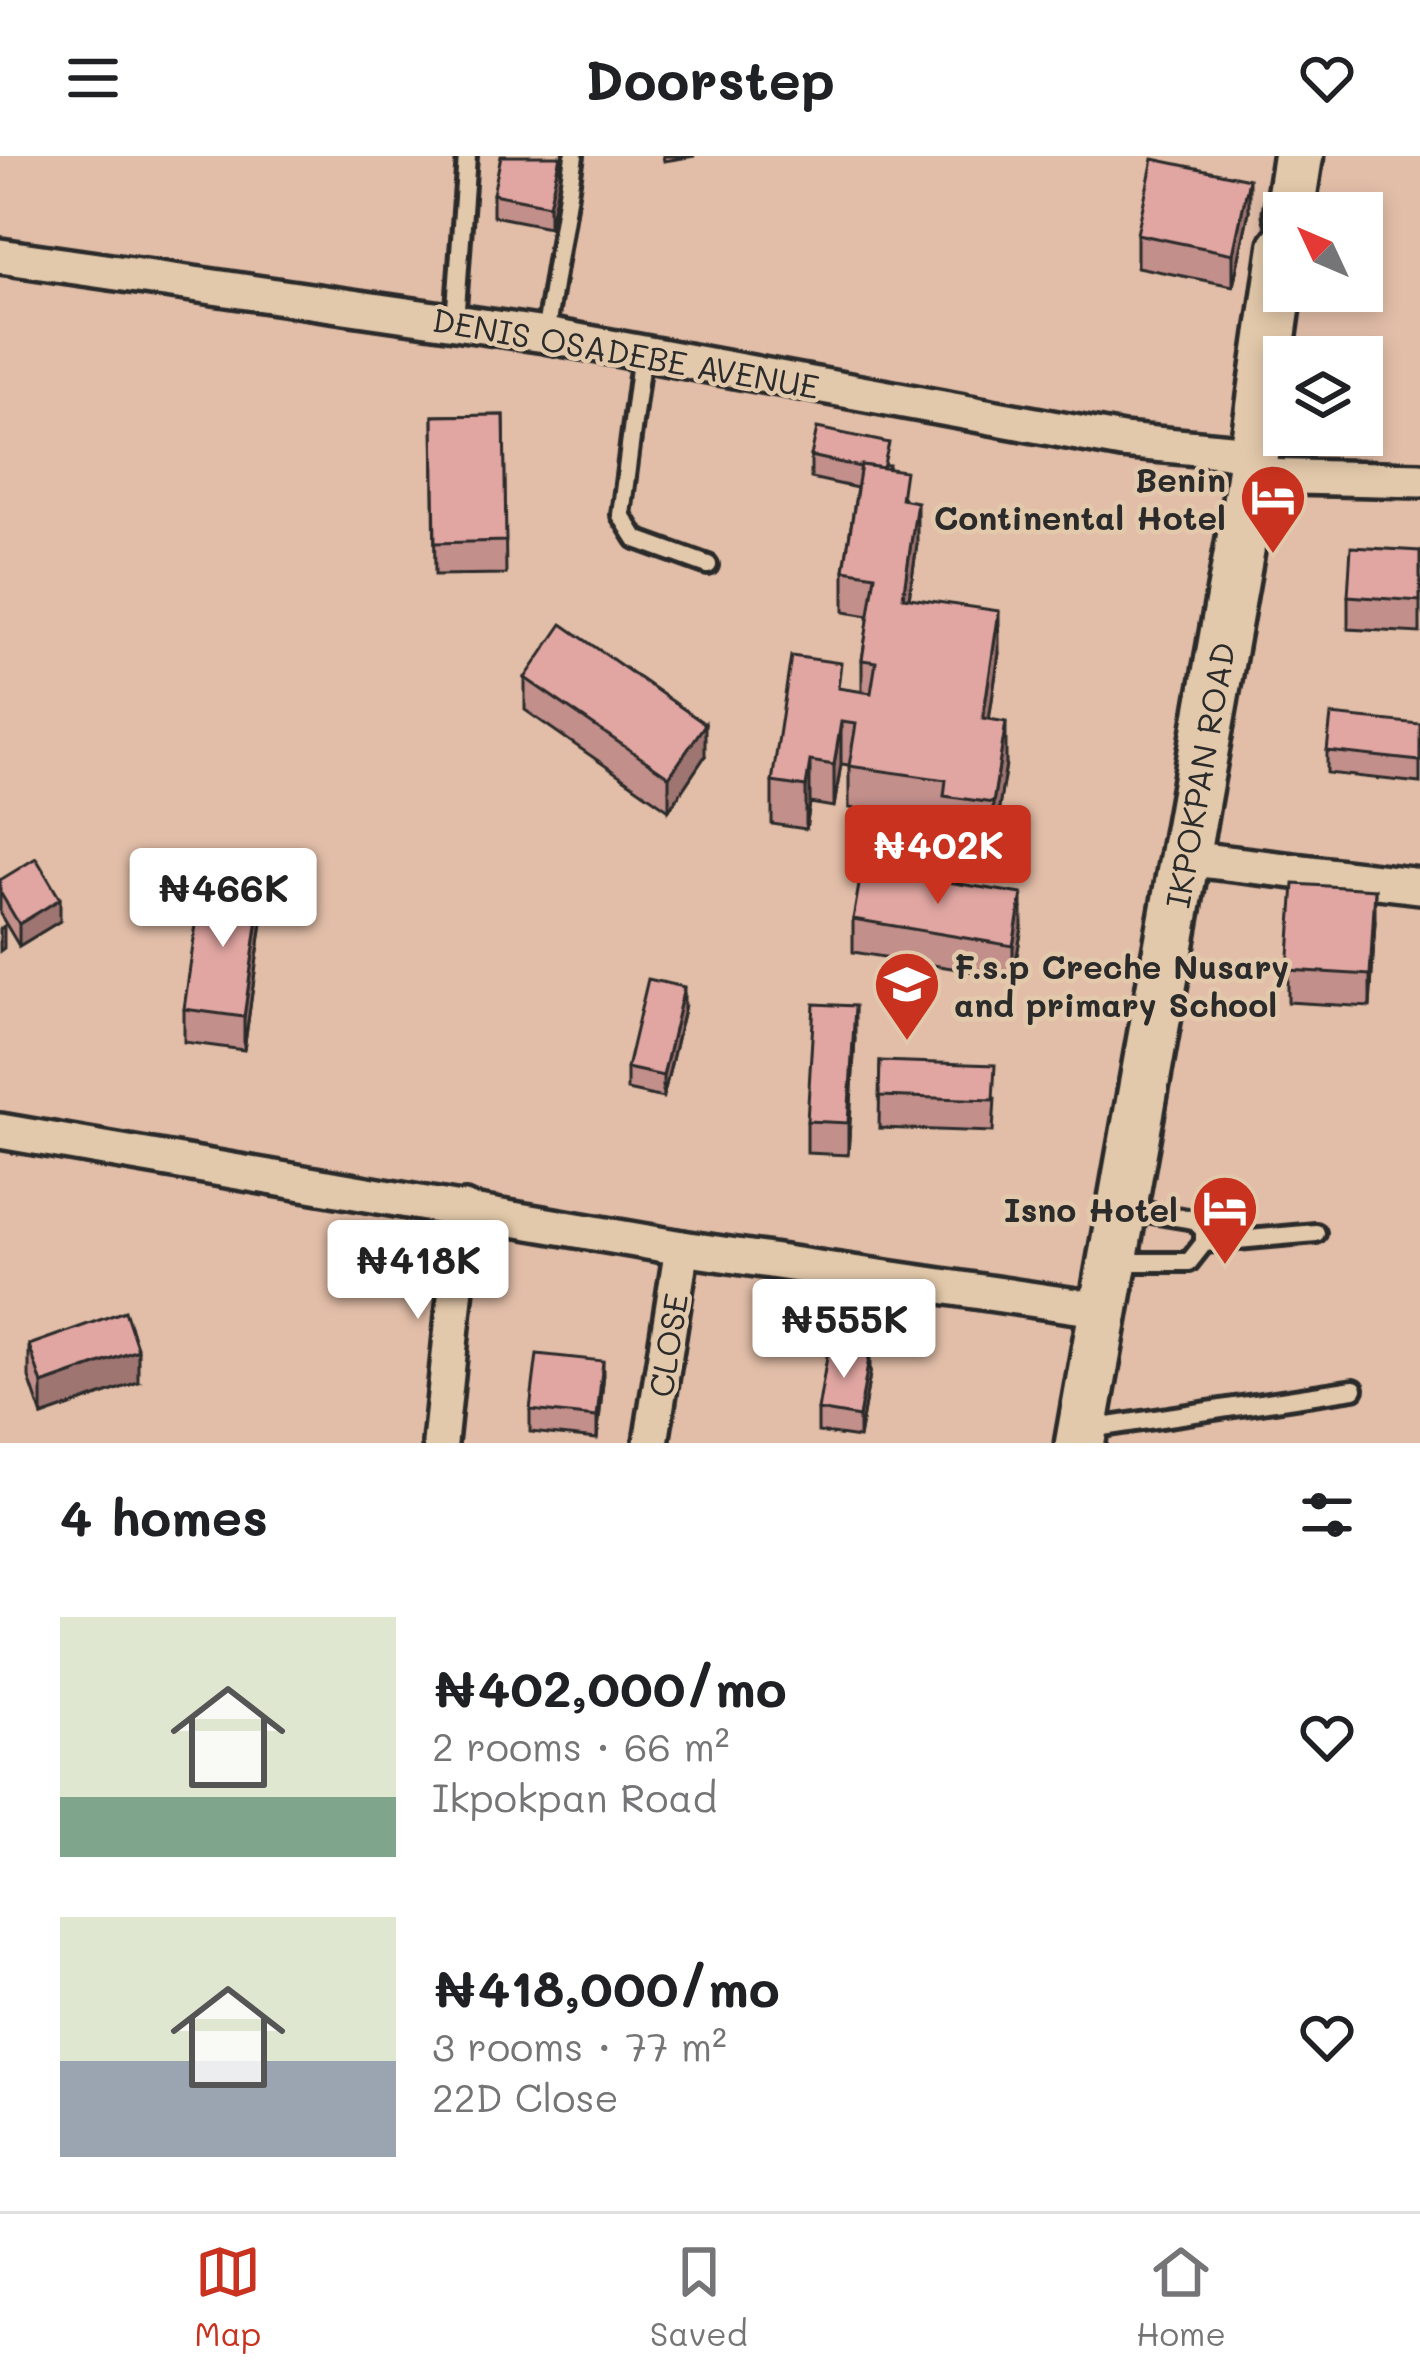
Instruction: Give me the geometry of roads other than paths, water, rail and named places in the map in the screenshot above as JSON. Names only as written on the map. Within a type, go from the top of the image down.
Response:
[{"type":"street","points":[[1292,192],[1298,156]]},
{"type":"street","name":"DENIS OSADEBE AVENUE","points":[[0,256],[545,335],[1252,465],[1420,480]]},
{"type":"street","name":"IKPOKPAN ROAD","points":[[1081,1437],[1252,465],[1274,312]]},
{"type":"street","points":[[1184,858],[1420,886]]},
{"type":"street","points":[[0,1131],[682,1248],[1104,1310]]},
{"type":"street","points":[[440,1443],[464,1209]]},
{"type":"street","name":"CLOSE","points":[[651,1443],[682,1248]]},
{"type":"lane","points":[[455,322],[467,156]]},
{"type":"lane","points":[[545,335],[574,156]]},
{"type":"lane","points":[[641,353],[621,514],[636,539],[708,565]]},
{"type":"lane","points":[[1112,1262],[1189,1262],[1204,1243],[1204,1231],[1195,1220],[1121,1208]]},
{"type":"lane","points":[[1204,1243],[1316,1233]]},
{"type":"lane","points":[[1081,1437],[1354,1389]]},
{"type":"place","name":"Benin Continental Hotel","points":[[1273,556]]},
{"type":"place","name":"F.s.p Creche Nusary and primary School","points":[[907,1043]]},
{"type":"place","name":"Isno Hotel","points":[[1225,1267]]}]
